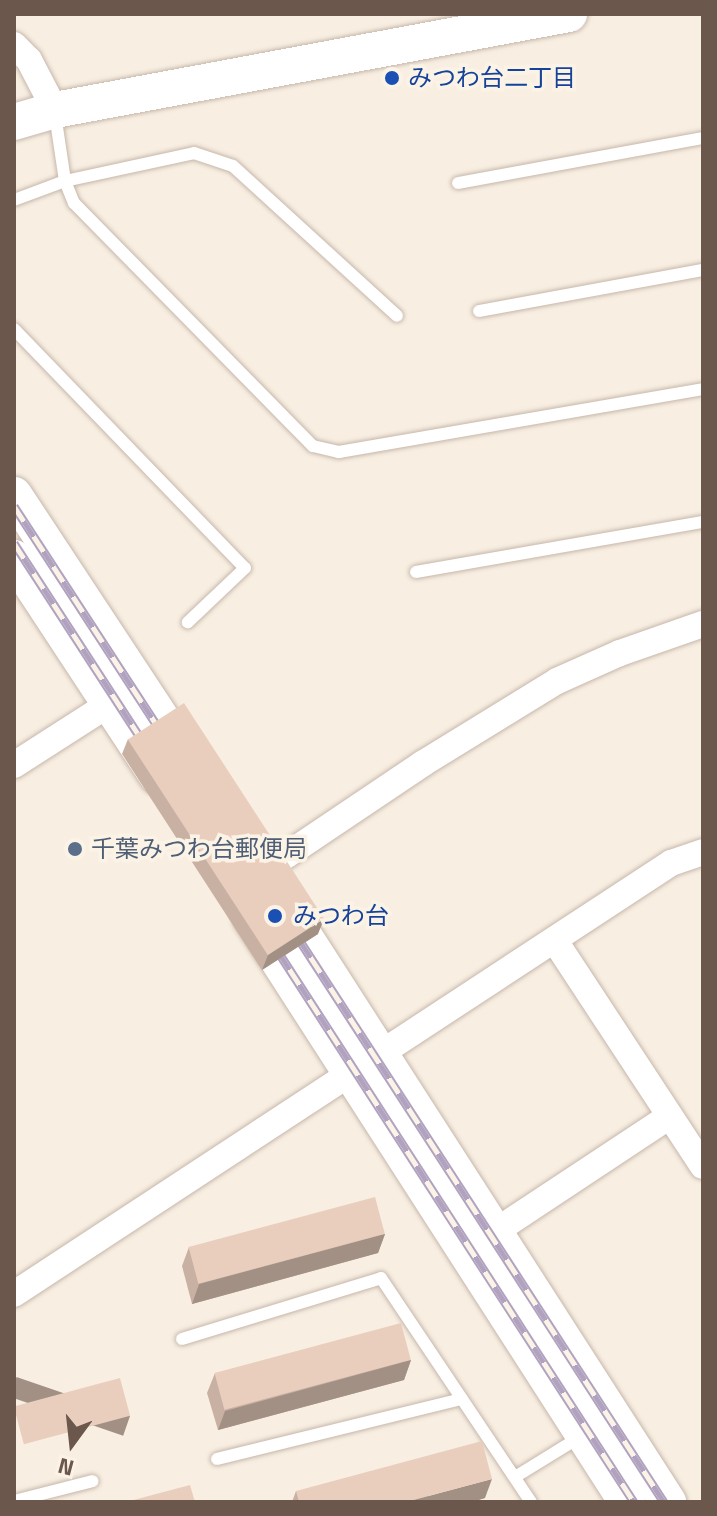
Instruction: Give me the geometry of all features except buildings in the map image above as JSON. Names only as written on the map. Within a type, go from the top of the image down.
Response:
[{"type":"street","points":[[14,122],[55,110],[475,23],[569,14]]},
{"type":"street","points":[[14,45],[29,60],[55,110]]},
{"type":"street","points":[[14,495],[201,779]]},
{"type":"street","points":[[14,558],[179,809]]},
{"type":"street","points":[[627,1502],[583,1435],[365,1064],[254,858],[422,764],[557,681],[620,653],[703,624]]},
{"type":"street","points":[[18,754],[109,704]]},
{"type":"street","points":[[14,1294],[671,863],[703,852]]},
{"type":"street","points":[[231,888],[493,1233],[668,1502]]},
{"type":"street","points":[[555,941],[703,1166]]},
{"type":"street","points":[[493,1233],[670,1116]]},
{"type":"lane","points":[[55,110],[65,181],[74,203],[313,446],[339,452],[703,389]]},
{"type":"lane","points":[[458,183],[703,138]]},
{"type":"lane","points":[[14,200],[65,181],[194,153],[233,166],[397,316]]},
{"type":"lane","points":[[479,311],[703,270]]},
{"type":"lane","points":[[14,329],[245,568],[188,622]]},
{"type":"lane","points":[[416,572],[703,522]]},
{"type":"lane","points":[[182,1339],[381,1278],[531,1502]]},
{"type":"lane","points":[[217,1459],[462,1399]]},
{"type":"lane","points":[[515,1477],[583,1435]]},
{"type":"lane","points":[[14,1501],[93,1481]]},
{"type":"railway","points":[[14,506],[167,741]]},
{"type":"railway","points":[[14,543],[149,751]]},
{"type":"railway","points":[[291,927],[664,1502]]},
{"type":"railway","points":[[270,939],[634,1502]]},
{"type":"place","name":"みつわ台二丁目","points":[[392,78]]},
{"type":"place","name":"千葉みつわ台郵便局","points":[[75,849]]},
{"type":"place","name":"みつわ台","points":[[275,916]]}]
